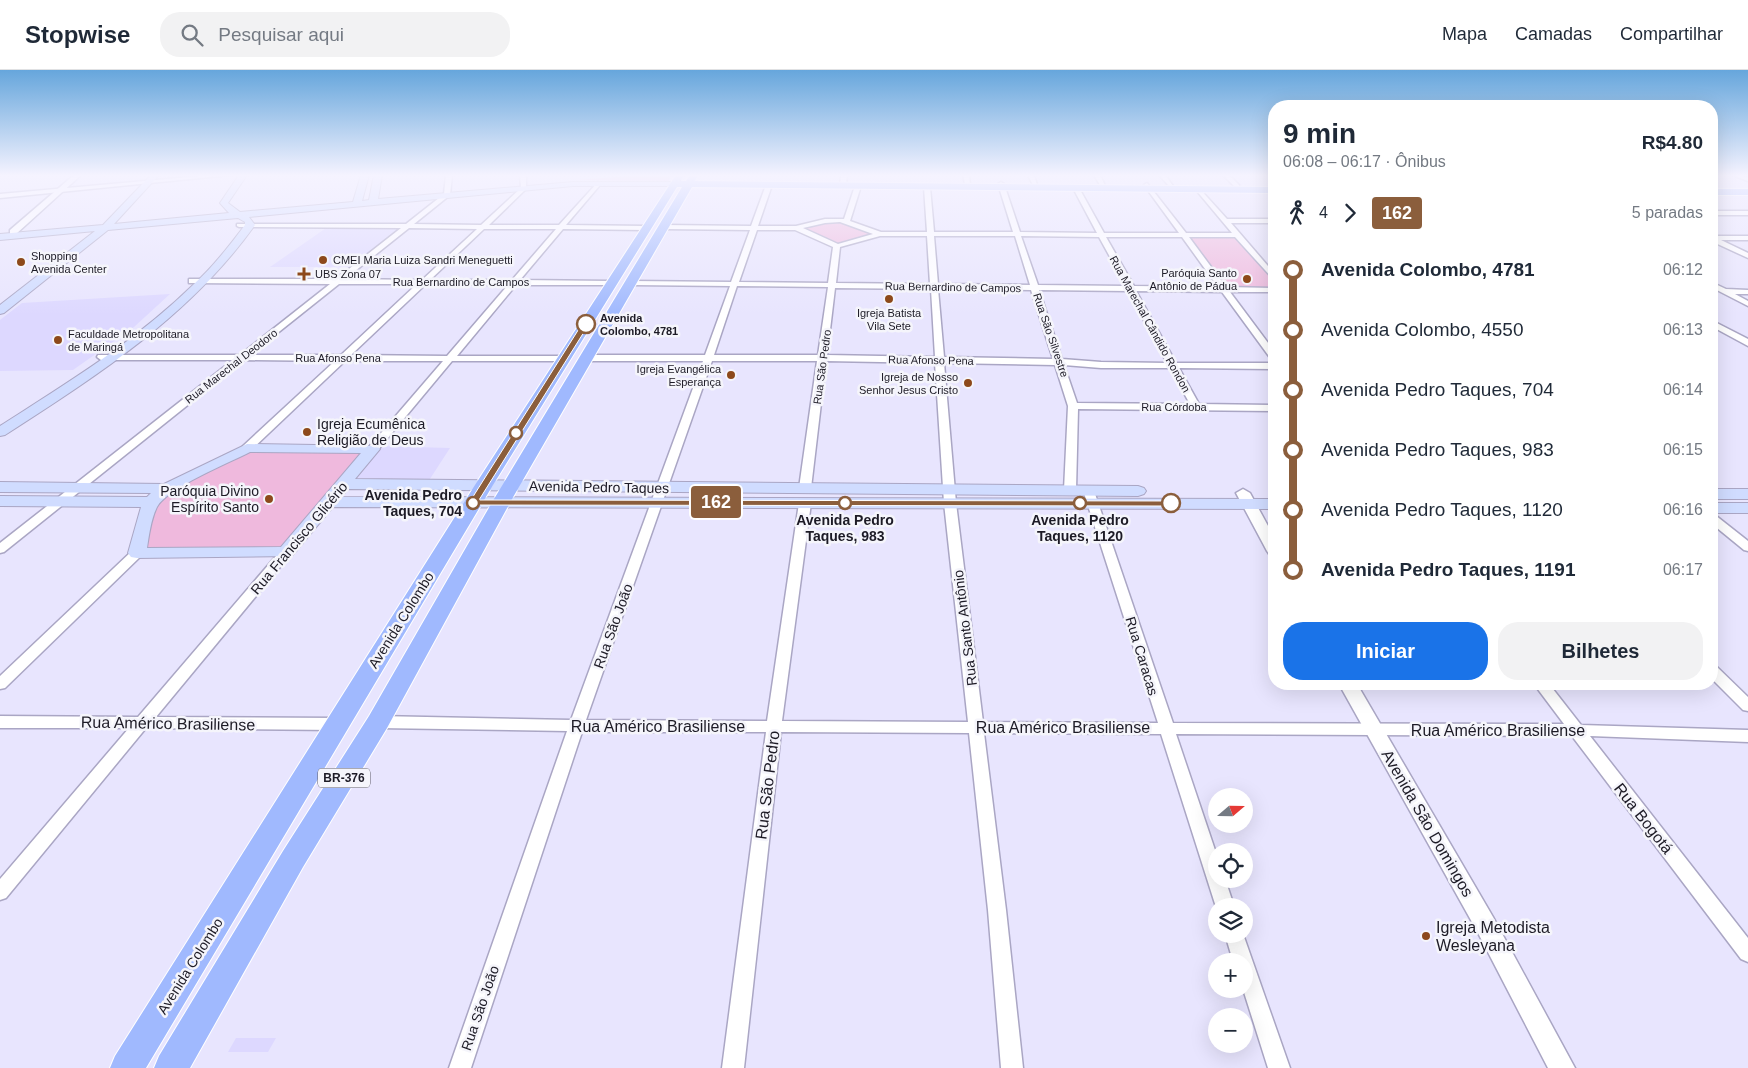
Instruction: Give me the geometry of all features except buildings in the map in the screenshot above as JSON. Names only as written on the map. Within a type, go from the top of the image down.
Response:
[{"type":"main road","points":[[0,311],[105,222]]},
{"type":"main road","points":[[0,301],[105,222]]},
{"type":"main road","points":[[0,237],[60,232],[138,222]]},
{"type":"main road","points":[[151,223],[158,222]]},
{"type":"main road","points":[[0,233],[165,222]]},
{"type":"main road","points":[[0,432],[114,356],[164,318],[225,252],[228,222]]},
{"type":"main road","name":"Avenida Colombo","points":[[172,1068],[277,886],[378,722],[562,359],[650,222]]},
{"type":"main road","name":"Avenida Colombo","points":[[127,1068],[337,724],[587,358],[667,222]]},
{"type":"main road","points":[[18,231],[60,232]]},
{"type":"main road","points":[[628,257],[637,258],[643,262]]},
{"type":"main road","points":[[0,423],[101,357],[198,281]]},
{"type":"main road","points":[[151,318],[164,318]]},
{"type":"main road","points":[[586,324],[590,328],[603,330]]},
{"type":"main road","points":[[286,552],[137,553],[151,502],[167,489],[248,448],[373,449]]},
{"type":"main road","name":"Rua Francisco Glicério","points":[[286,552],[373,449]]},
{"type":"main road","name":"Avenida Pedro Taques","points":[[344,484],[493,494]]},
{"type":"main road","points":[[0,487],[167,489]]},
{"type":"main road","name":"Avenida Pedro Taques","points":[[950,496],[1070,490],[1092,497]]},
{"type":"main road","name":"Avenida Pedro Taques","points":[[329,502],[493,494],[1245,498],[1268,494]]},
{"type":"main road","points":[[1718,494],[1748,494]]},
{"type":"main road","name":"Avenida Pedro Taques","points":[[1245,498],[1268,503]]},
{"type":"main road","points":[[0,501],[151,502]]},
{"type":"main road","points":[[1718,508],[1748,508]]},
{"type":"main road","points":[[260,853],[293,860]]},
{"type":"main road","points":[[243,880],[277,886]]},
{"type":"street","points":[[18,231],[28,222]]},
{"type":"street","points":[[326,222],[406,227],[646,228]]},
{"type":"street","name":"Rua Marechal Deodoro","points":[[0,549],[413,222]]},
{"type":"street","points":[[248,448],[487,222]]},
{"type":"street","name":"Rua Francisco Glicério","points":[[373,449],[566,222]]},
{"type":"street","name":"Rua São João","points":[[460,1068],[576,726],[661,494],[756,222]]},
{"type":"street","points":[[664,227],[796,228],[823,222]]},
{"type":"street","points":[[849,222],[880,234]]},
{"type":"street","name":"Rua Santo Antônio","points":[[929,222],[950,496],[977,728],[1012,1068]]},
{"type":"street","name":"Rua São Silvestre","points":[[1013,222],[1073,406],[1070,490]]},
{"type":"street","name":"Rua Marechal Cândido Rondon","points":[[1094,222],[1196,407]]},
{"type":"street","points":[[1174,222],[1268,349]]},
{"type":"street","points":[[1225,222],[1268,271]]},
{"type":"street","points":[[796,228],[837,246],[880,234],[1237,235]]},
{"type":"street","points":[[1718,238],[1748,238]]},
{"type":"street","points":[[1718,241],[1748,256]]},
{"type":"street","name":"Rua São Pedro","points":[[733,1068],[774,727],[837,246]]},
{"type":"street","points":[[1260,261],[1268,261]]},
{"type":"street","name":"Rua Bernardino de Campos","points":[[198,281],[610,283]]},
{"type":"street","name":"Rua Bernardino de Campos","points":[[632,283],[1268,290]]},
{"type":"street","points":[[1718,288],[1748,304]]},
{"type":"street","points":[[1718,291],[1748,292]]},
{"type":"street","points":[[1718,326],[1748,343]]},
{"type":"street","name":"Rua Afonso Pena","points":[[101,357],[562,359]]},
{"type":"street","name":"Rua Afonso Pena","points":[[587,358],[823,358],[1060,362],[1101,365],[1268,366]]},
{"type":"street","name":"Rua Córdoba","points":[[1073,406],[1268,408]]},
{"type":"street","name":"Rua Caracas","points":[[1092,497],[1165,727],[1222,898]]},
{"type":"street","points":[[1245,498],[1268,540]]},
{"type":"street","points":[[1718,523],[1748,547]]},
{"type":"street","name":"Rua Francisco Glicério","points":[[0,892],[286,552]]},
{"type":"street","points":[[0,684],[137,553]]},
{"type":"street","points":[[1718,676],[1748,706]]},
{"type":"street","name":"Avenida São Domingos","points":[[1351,690],[1485,924],[1562,1068]]},
{"type":"street","name":"Rua Bogotá","points":[[1546,690],[1748,953]]},
{"type":"street","name":"Rua Américo Brasiliense","points":[[0,722],[337,724]]},
{"type":"street","name":"Rua Américo Brasiliense","points":[[378,722],[576,726],[1576,730],[1748,736]]},
{"type":"street","points":[[1253,991],[1279,1068]]},
{"type":"shaded area","points":[[827,222],[839,222],[880,234],[837,246],[796,228]]},
{"type":"shaded area","points":[[329,226],[406,227],[356,267],[270,267]]},
{"type":"shaded area","points":[[1184,235],[1237,235],[1268,271],[1268,290],[1224,289]]},
{"type":"shaded area","name":"Faculdade Metropolitana de Maringá","points":[[170,294],[134,327],[73,370],[0,371],[0,320],[22,303]]},
{"type":"shaded area","points":[[376,446],[450,448],[426,485],[344,484]]},
{"type":"shaded area","points":[[247,448],[373,449],[286,552],[137,553],[151,502]]},
{"type":"shaded area","points":[[236,1038],[276,1038],[268,1052],[228,1052]]},
{"type":"bus line","name":"162","points":[[586,324],[562,359],[473,503],[1171,503]]},
{"type":"place","name":"CMEI Maria Luiza Sandri Meneguetti","points":[[323,260]]},
{"type":"place","name":"Shopping Avenida Center","points":[[21,262]]},
{"type":"place","name":"UBS Zona 07","points":[[304,274]]},
{"type":"place","name":"Paróquia Santo Antônio de Pádua","points":[[1247,279]]},
{"type":"place","name":"Igreja Batista Vila Sete","points":[[889,299]]},
{"type":"place","name":"Avenida Colombo, 4781","points":[[586,324]]},
{"type":"place","name":"Faculdade Metropolitana de Maringá","points":[[58,340]]},
{"type":"place","name":"Igreja Evangélica Esperança","points":[[731,375]]},
{"type":"place","name":"Igreja de Nosso Senhor Jesus Cristo","points":[[968,383]]},
{"type":"place","name":"Igreja Ecumênica Religião de Deus","points":[[307,432]]},
{"type":"place","name":"Paróquia Divino Espírito Santo","points":[[269,499]]},
{"type":"place","name":"Avenida Pedro Taques, 704","points":[[473,503]]},
{"type":"place","name":"Avenida Pedro Taques, 983","points":[[845,503]]},
{"type":"place","name":"Avenida Pedro Taques, 1120","points":[[1080,503]]},
{"type":"place","name":"Igreja Metodista Wesleyana","points":[[1426,936]]}]
